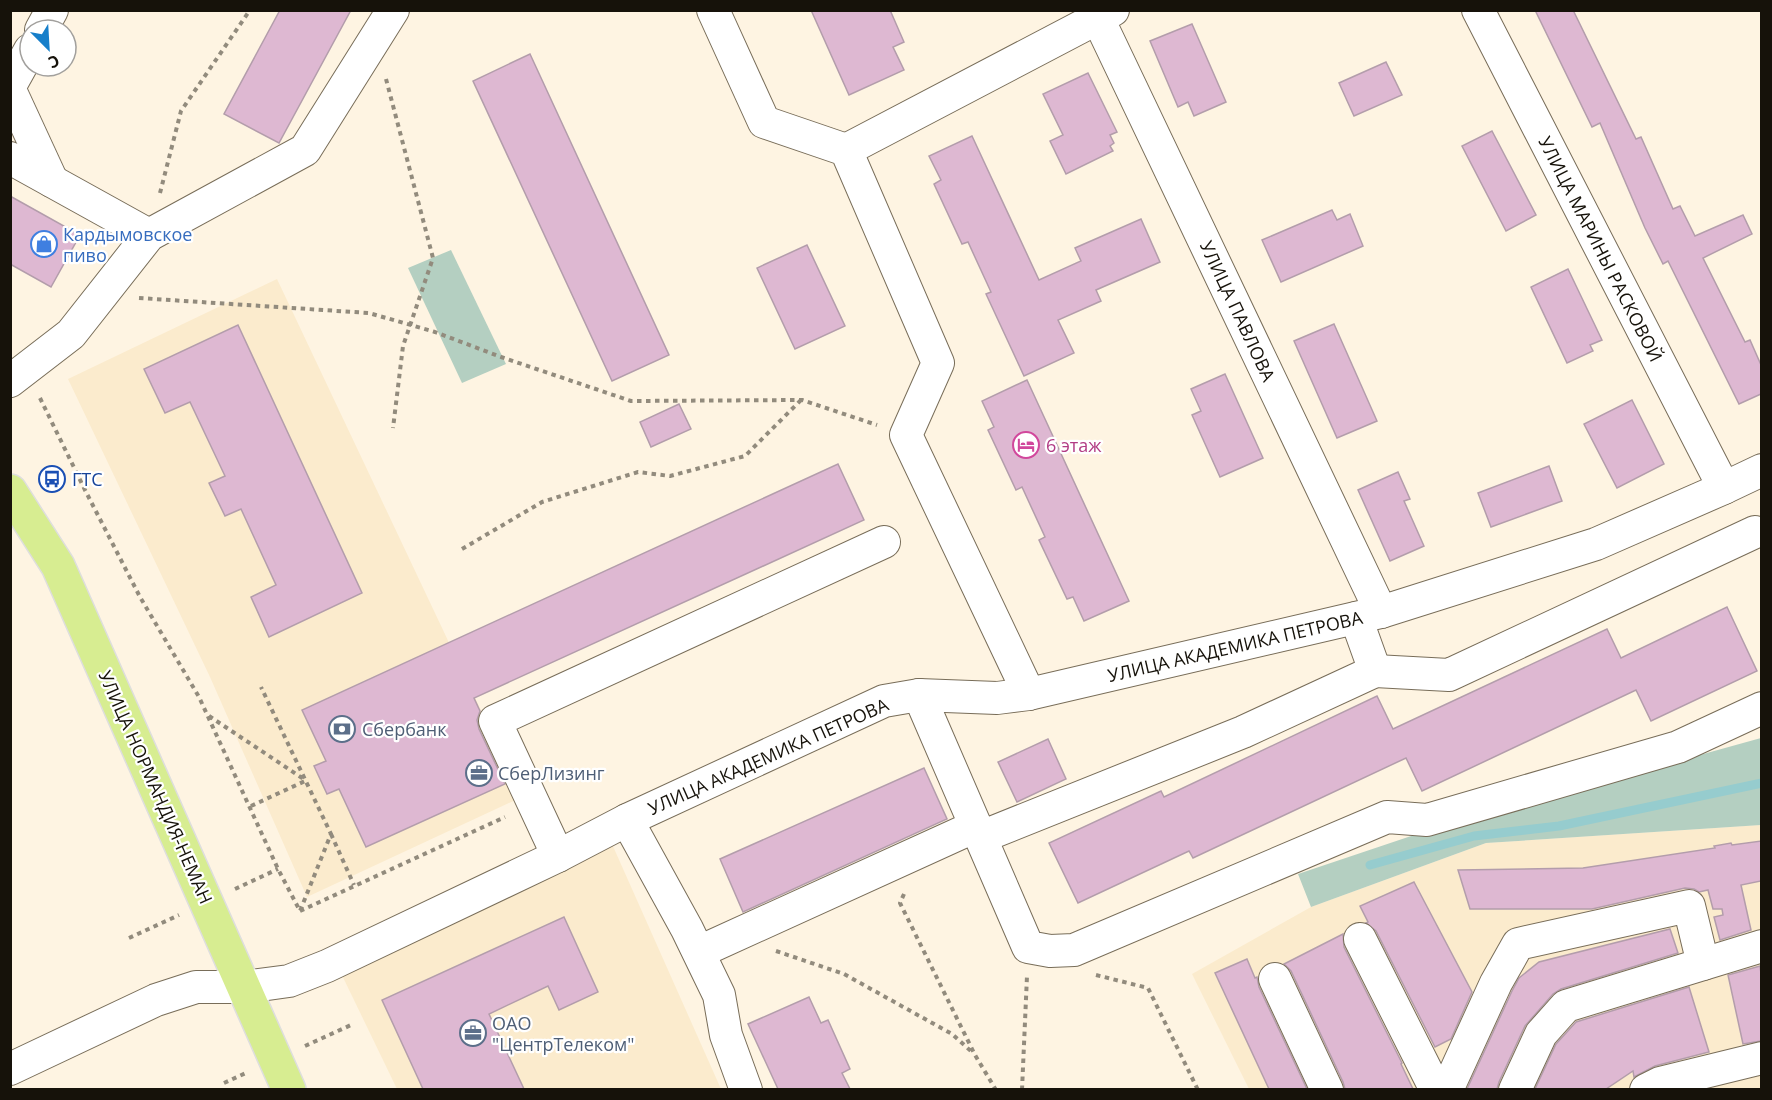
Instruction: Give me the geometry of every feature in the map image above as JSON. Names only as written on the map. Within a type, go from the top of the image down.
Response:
[{"type":"main road","name":"УЛИЦА НОРМАНДИЯ-НЕМАН","points":[[10,491],[58,566],[289,1089]]},
{"type":"street","points":[[18,375],[71,334],[149,235],[305,150],[393,10]]},
{"type":"street","points":[[713,10],[764,122],[846,150],[1102,13]]},
{"type":"street","name":"УЛИЦА МАРИНЫ РАСКОВОЙ","points":[[1478,10],[1724,489]]},
{"type":"street","name":"УЛИЦА ПАВЛОВА","points":[[1102,13],[1368,615],[1375,671]]},
{"type":"street","points":[[18,73],[10,88],[52,181]]},
{"type":"street","points":[[846,150],[938,363],[906,435],[1029,694]]},
{"type":"street","points":[[10,158],[149,235]]},
{"type":"street","name":"УЛИЦА АКАДЕМИКА ПЕТРОВА","points":[[10,1069],[156,1000],[196,987],[245,987],[289,981],[327,966],[558,856],[627,820],[884,701],[919,695],[997,698],[1029,694],[1368,615],[1596,544],[1724,489],[1761,470]]},
{"type":"street","points":[[699,951],[927,848],[1243,732],[1375,671],[1449,675],[1755,532]]},
{"type":"street","points":[[558,856],[495,721],[884,542]]},
{"type":"street","points":[[919,695],[1028,947],[1050,951],[1074,950],[1387,817],[1427,820],[1678,747],[1761,708]]},
{"type":"street","points":[[627,820],[699,951],[719,996],[726,1035],[746,1089]]},
{"type":"street","points":[[1447,1089],[1496,982],[1518,944],[1689,906],[1703,964]]},
{"type":"street","points":[[1360,939],[1436,1089]]},
{"type":"street","points":[[1515,1089],[1541,1034],[1566,1006],[1761,946]]},
{"type":"street","points":[[1275,979],[1327,1089]]},
{"type":"street","points":[[1646,1089],[1660,1083],[1761,1058]]},
{"type":"path","points":[[149,235],[181,111],[250,10]]},
{"type":"path","points":[[375,37],[433,258],[404,346],[393,428]]},
{"type":"path","points":[[102,296],[369,313],[631,401],[802,400],[906,435]]},
{"type":"path","points":[[18,375],[85,490],[135,586],[209,716],[278,869],[300,911]]},
{"type":"path","points":[[462,549],[542,502],[638,472],[670,476],[745,456],[802,400]]},
{"type":"path","points":[[261,687],[354,885]]},
{"type":"path","points":[[209,716],[305,780]]},
{"type":"path","points":[[251,806],[305,780]]},
{"type":"path","points":[[300,911],[533,804]]},
{"type":"path","points":[[300,911],[331,834]]},
{"type":"path","points":[[927,848],[900,903],[975,1055],[996,1089]]},
{"type":"path","points":[[129,938],[278,869]]},
{"type":"path","points":[[733,936],[844,974],[952,1034],[975,1055]]},
{"type":"path","points":[[1022,1089],[1028,947]]},
{"type":"path","points":[[1095,975],[1148,988],[1198,1089]]},
{"type":"shaded area","points":[[277,279],[522,797],[307,897],[210,677],[68,379]]},
{"type":"shaded area","points":[[1761,825],[1761,1089],[1249,1089],[1192,974],[1311,907],[1486,843]]},
{"type":"shaded area","points":[[612,844],[721,1089],[397,1089],[338,967]]},
{"type":"green space","points":[[451,250],[506,364],[462,383],[408,268]]},
{"type":"green space","points":[[1761,738],[1761,825],[1486,843],[1311,907],[1298,874],[1426,831]]},
{"type":"building","points":[[280,10],[351,10],[279,143],[224,114]]},
{"type":"building","points":[[811,10],[890,10],[904,42],[893,47],[904,70],[849,95]]},
{"type":"building","points":[[1535,10],[1573,10],[1636,139],[1641,137],[1673,209],[1680,206],[1695,236],[1743,215],[1752,234],[1703,258],[1745,342],[1750,340],[1761,365],[1761,394],[1739,404],[1668,261],[1663,264],[1645,228],[1600,123],[1592,127]]},
{"type":"building","points":[[1192,24],[1226,102],[1194,116],[1188,102],[1178,107],[1150,41]]},
{"type":"building","points":[[530,54],[669,355],[612,381],[473,81]]},
{"type":"building","points":[[1386,62],[1402,95],[1354,116],[1339,83]]},
{"type":"building","points":[[1088,73],[1117,132],[1110,135],[1114,143],[1110,146],[1113,151],[1066,174],[1050,141],[1063,135],[1043,94]]},
{"type":"building","points":[[1492,131],[1536,215],[1506,231],[1462,146]]},
{"type":"building","points":[[972,136],[1039,280],[1081,261],[1075,248],[1141,219],[1160,262],[1096,290],[1101,301],[1058,320],[1074,353],[1024,376],[986,294],[991,292],[968,242],[962,244],[934,184],[941,180],[929,156]]},
{"type":"building","points":[[10,196],[80,235],[51,287],[10,264]]},
{"type":"building","points":[[1332,210],[1337,220],[1350,214],[1363,246],[1281,282],[1262,240]]},
{"type":"building","points":[[807,245],[845,326],[795,349],[757,268]]},
{"type":"building","points":[[1568,269],[1602,340],[1590,345],[1593,351],[1567,363],[1531,287]]},
{"type":"building","points":[[1334,324],[1377,421],[1337,438],[1294,341]]},
{"type":"building","points":[[238,325],[362,593],[269,637],[251,597],[276,585],[241,509],[225,516],[209,483],[225,476],[190,402],[165,413],[144,369]]},
{"type":"building","points":[[1225,374],[1263,458],[1220,477],[1192,415],[1201,411],[1191,389]]},
{"type":"building","points":[[1027,380],[1129,601],[1084,621],[1073,597],[1067,599],[1039,540],[1045,537],[1022,487],[1016,490],[988,430],[994,427],[982,401]]},
{"type":"building","points":[[1632,400],[1664,464],[1617,488],[1584,424]]},
{"type":"building","points":[[679,404],[691,429],[651,447],[640,422]]},
{"type":"building","points":[[838,464],[864,520],[474,698],[480,711],[477,720],[479,729],[505,784],[366,847],[339,789],[327,794],[314,766],[326,761],[302,710]]},
{"type":"building","points":[[1549,466],[1562,501],[1491,527],[1478,493]]},
{"type":"building","points":[[1398,472],[1410,499],[1404,501],[1424,546],[1390,561],[1358,490]]},
{"type":"building","points":[[1727,607],[1757,671],[1651,721],[1636,690],[1422,791],[1406,758],[1193,858],[1189,851],[1078,903],[1049,843],[1161,791],[1164,797],[1377,696],[1393,729],[1607,629],[1621,658]]},
{"type":"building","points":[[1048,739],[1066,779],[1017,802],[998,762]]},
{"type":"building","points":[[924,768],[947,819],[743,912],[720,859]]},
{"type":"building","points":[[1761,841],[1761,881],[1741,885],[1751,930],[1720,940],[1714,917],[1723,915],[1722,909],[1713,909],[1708,890],[1699,892],[1685,888],[1592,909],[1470,909],[1458,870],[1583,868],[1715,848],[1714,846],[1731,843],[1732,845]]},
{"type":"building","points":[[1414,882],[1472,992],[1451,1039],[1435,1047],[1376,931],[1366,923],[1368,922],[1360,906]]},
{"type":"building","points":[[564,917],[598,992],[559,1010],[548,986],[489,1014],[524,1089],[423,1089],[382,1000]]},
{"type":"building","points":[[1670,929],[1678,953],[1561,989],[1553,994],[1525,1026],[1497,1089],[1467,1089],[1519,978],[1539,962]]},
{"type":"building","points":[[1343,934],[1344,947],[1413,1089],[1345,1089],[1291,971],[1284,964]]},
{"type":"building","points":[[1247,959],[1307,1089],[1269,1089],[1215,973]]},
{"type":"building","points":[[1760,966],[1761,1041],[1743,1044],[1728,975]]},
{"type":"building","points":[[1689,987],[1709,1052],[1655,1066],[1634,1077],[1633,1071],[1606,1089],[1535,1089],[1556,1044],[1576,1022]]},
{"type":"building","points":[[809,997],[821,1023],[828,1020],[850,1069],[842,1073],[850,1089],[778,1089],[748,1024]]},
{"type":"waterway","points":[[1370,865],[1474,836],[1559,826],[1762,783]]},
{"type":"place","name":"Кардымовское пиво","points":[[44,244]]},
{"type":"place","name":"6 этаж","points":[[1026,445]]},
{"type":"place","name":"ГТС","points":[[52,479]]},
{"type":"place","name":"Сбербанк","points":[[342,729]]},
{"type":"place","name":"СберЛизинг","points":[[479,773]]},
{"type":"place","name":"ОАО \"ЦентрТелеком\"","points":[[473,1033]]}]
